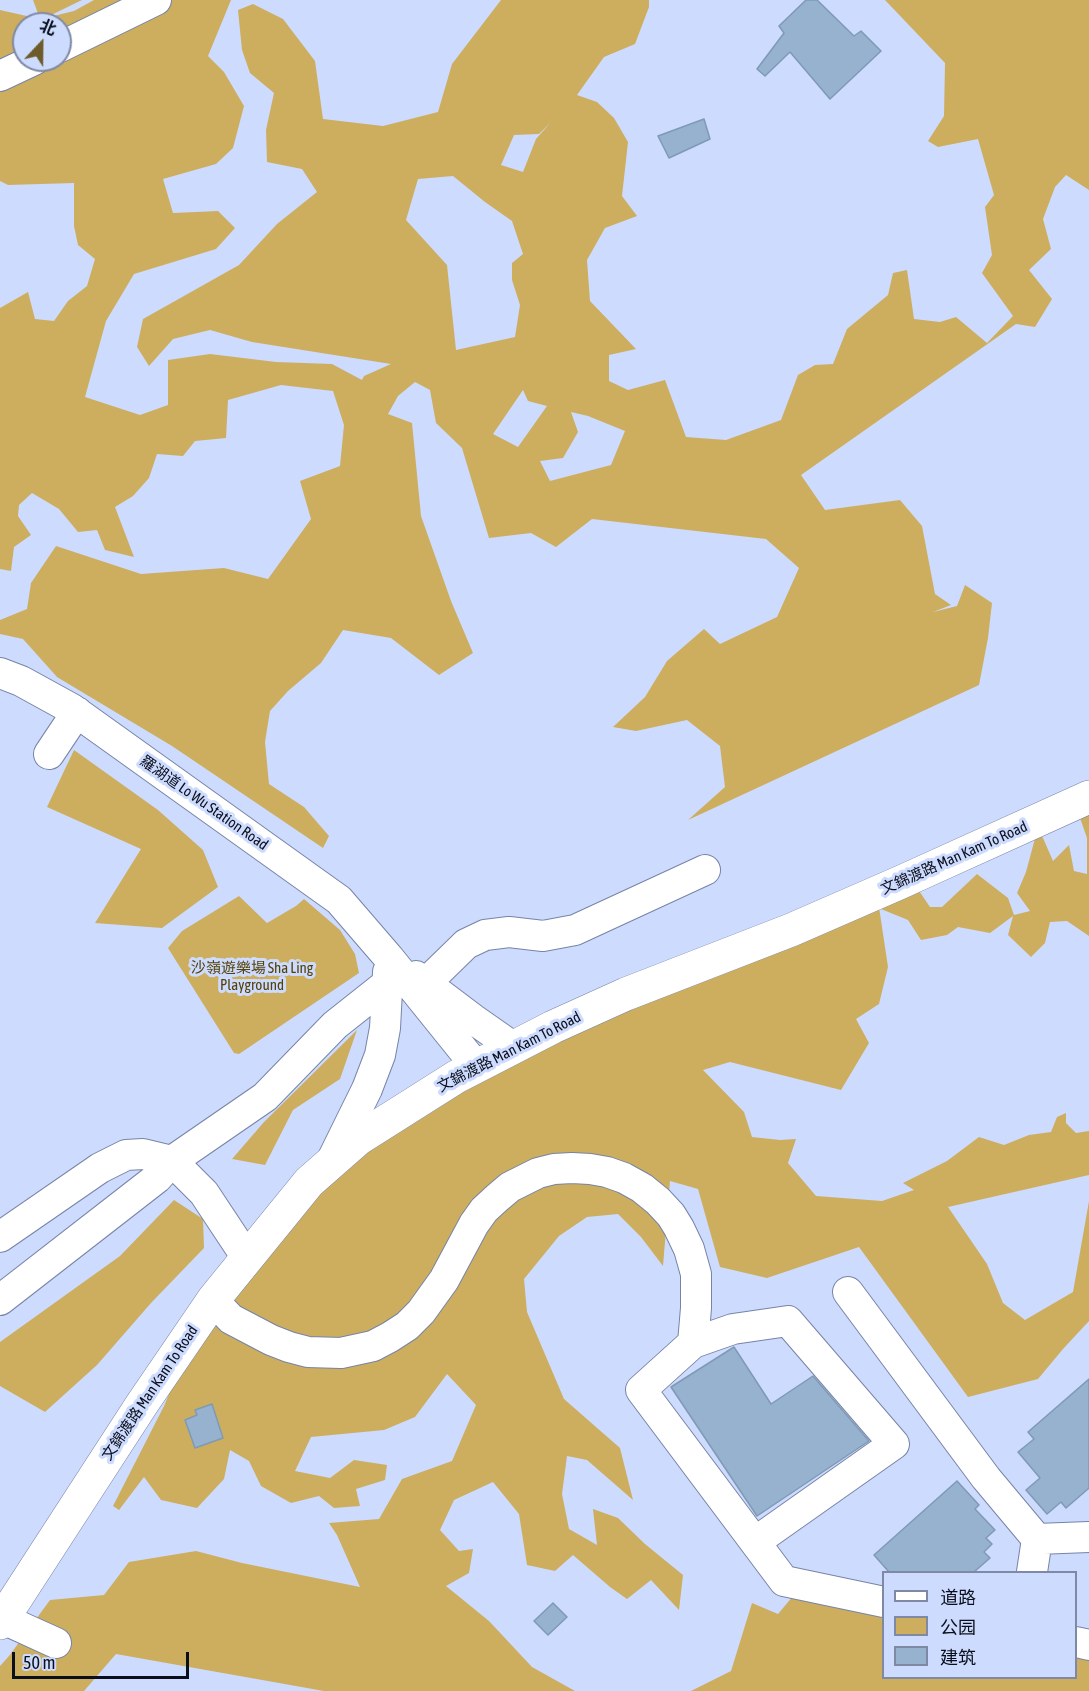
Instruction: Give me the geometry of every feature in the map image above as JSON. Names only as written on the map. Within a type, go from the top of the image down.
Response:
[{"type":"main road","name":"文錦渡路 Man Kam To Road","points":[[2,1621],[142,1404],[213,1300],[309,1182],[358,1138],[456,1077],[554,1027],[626,994],[791,930],[1089,797]]},
{"type":"street","points":[[72,41],[156,0]]},
{"type":"street","name":"羅湖道 Lo Wu Station Road","points":[[0,674],[21,681],[77,712],[339,900],[388,970],[476,1066]]},
{"type":"street","points":[[50,754],[77,712]]},
{"type":"street","points":[[427,982],[466,944],[485,935],[509,932],[543,936],[575,930],[705,870]]},
{"type":"street","points":[[0,1300],[157,1178],[172,1161],[265,1097],[388,970]]},
{"type":"street","points":[[331,1162],[367,1089],[380,1055],[385,1028],[388,970]]},
{"type":"street","name":"羅湖道 Lo Wu Station Road","points":[[388,970],[427,982],[513,1047]]},
{"type":"street","points":[[0,1237],[100,1168],[126,1155],[143,1154],[172,1161],[204,1193],[247,1258]]},
{"type":"street","points":[[213,1300],[231,1319],[271,1340],[290,1347],[308,1352],[341,1353],[373,1346],[399,1331],[421,1312],[444,1280],[474,1224],[496,1198],[510,1187],[531,1176],[554,1169],[590,1169],[615,1175],[642,1188],[671,1215],[679,1228],[689,1249],[696,1274],[693,1343]]},
{"type":"street","points":[[696,1274],[732,1329]]},
{"type":"street","points":[[848,1292],[986,1478],[1037,1539],[1032,1571]]},
{"type":"street","points":[[755,1542],[894,1444],[788,1321],[732,1329],[693,1343],[641,1390],[784,1581],[882,1602]]},
{"type":"street","points":[[1037,1539],[1089,1537]]},
{"type":"street","points":[[2,1621],[56,1643]]},
{"type":"green space","points":[[33,0],[82,0],[57,12],[37,12]]},
{"type":"green space","points":[[94,0],[231,0],[208,56],[224,72],[244,106],[233,148],[216,164],[163,179],[173,213],[218,211],[235,228],[216,249],[134,274],[106,321],[85,397],[140,415],[168,405],[168,360],[210,354],[276,362],[332,364],[362,380],[364,376],[391,364],[252,342],[210,330],[173,339],[149,366],[137,347],[143,319],[239,265],[277,224],[317,192],[302,169],[267,162],[266,130],[274,93],[250,73],[242,50],[238,10],[253,4],[283,19],[315,61],[323,119],[383,126],[438,112],[452,64],[501,0],[649,0],[649,7],[635,44],[604,57],[577,95],[597,102],[614,118],[628,142],[622,196],[637,216],[605,228],[587,260],[590,301],[636,349],[609,355],[609,381],[628,390],[665,380],[686,437],[726,440],[781,420],[798,375],[815,365],[833,364],[847,329],[888,295],[893,273],[907,270],[914,319],[940,322],[956,317],[987,343],[1013,316],[982,273],[992,255],[985,207],[994,195],[978,139],[938,147],[928,141],[944,116],[945,63],[885,0],[1089,0],[1089,190],[1066,175],[1055,187],[1043,219],[1051,249],[1029,270],[1052,299],[1035,327],[1016,324],[801,475],[825,510],[900,500],[922,526],[935,594],[951,605],[933,612],[957,606],[965,585],[992,603],[979,685],[688,820],[725,787],[720,746],[687,720],[636,731],[613,727],[645,697],[667,661],[704,629],[720,644],[777,617],[799,568],[766,539],[592,519],[556,547],[531,533],[489,538],[462,448],[436,423],[430,390],[415,382],[398,396],[388,414],[412,423],[421,516],[451,601],[473,653],[439,675],[391,638],[343,630],[321,663],[288,691],[270,711],[265,742],[269,784],[304,807],[329,836],[323,848],[172,746],[57,677],[23,639],[0,634],[0,620],[27,609],[31,583],[56,546],[141,574],[224,568],[268,579],[311,519],[300,481],[340,466],[344,425],[333,391],[281,385],[228,400],[226,438],[195,441],[183,456],[157,454],[149,478],[133,496],[115,507],[134,557],[105,550],[97,530],[78,532],[59,509],[32,493],[19,505],[18,516],[31,535],[14,547],[11,571],[0,569],[0,308],[28,292],[35,319],[54,321],[68,301],[87,286],[95,259],[78,245],[74,226],[74,183],[8,185],[0,181],[0,10],[12,13],[12,72],[72,72],[72,12],[70,12]],"holes":[[[551,122],[536,139],[523,172],[501,165],[514,135],[539,134]],[[453,176],[512,221],[523,254],[512,263],[512,280],[520,305],[515,337],[456,350],[447,265],[406,220],[418,179]],[[523,390],[528,401],[547,406],[518,447],[493,434]],[[571,412],[588,416],[625,431],[611,465],[550,481],[540,461],[563,458],[578,432]]]},
{"type":"green space","points":[[74,750],[158,810],[203,850],[218,887],[162,928],[95,923],[141,849],[47,807]]},
{"type":"green space","points":[[1089,805],[1089,936],[1067,921],[1050,922],[1045,943],[1031,957],[1008,935],[1013,916],[990,933],[958,927],[947,935],[921,940],[908,920],[879,907],[888,967],[879,1004],[856,1019],[869,1043],[841,1090],[730,1062],[703,1070],[744,1112],[752,1137],[796,1139],[788,1163],[816,1196],[882,1201],[914,1190],[903,1183],[947,1161],[979,1137],[1004,1145],[1029,1135],[1051,1132],[1057,1117],[1066,1113],[1066,1123],[1076,1133],[1089,1131],[1089,1175],[948,1207],[987,1264],[1003,1303],[1025,1320],[1073,1292],[1089,1201],[1089,1321],[1038,1379],[968,1397],[859,1247],[767,1278],[720,1267],[698,1189],[670,1181],[663,1266],[641,1237],[618,1214],[587,1217],[559,1236],[524,1279],[527,1312],[564,1399],[620,1448],[633,1500],[587,1460],[567,1456],[562,1494],[569,1529],[597,1545],[593,1509],[618,1518],[683,1575],[679,1610],[651,1580],[627,1599],[573,1555],[555,1571],[527,1565],[519,1514],[493,1482],[454,1500],[440,1530],[459,1551],[473,1549],[469,1573],[446,1586],[489,1621],[532,1667],[575,1691],[324,1691],[116,1654],[84,1691],[0,1691],[0,1666],[50,1600],[104,1595],[129,1562],[196,1551],[242,1563],[360,1587],[337,1535],[329,1523],[379,1519],[402,1479],[452,1461],[476,1405],[447,1374],[415,1417],[384,1430],[311,1437],[295,1471],[330,1478],[354,1460],[387,1465],[385,1480],[356,1489],[360,1506],[334,1508],[319,1496],[291,1503],[261,1486],[249,1461],[230,1450],[224,1479],[197,1508],[161,1500],[144,1477],[119,1510],[113,1506],[164,1406],[200,1320],[384,1123],[911,879],[930,907],[942,907],[977,874],[1008,898],[1014,915],[1030,911],[1017,893],[1026,872],[1037,831],[1043,838],[1053,861],[1069,845],[1074,871],[1087,874],[1087,838],[1079,815]]},
{"type":"green space","name":"沙嶺遊樂場 Sha Ling Playground","points":[[239,896],[267,923],[304,899],[340,930],[355,954],[359,973],[239,1054],[234,1053],[168,948],[182,931]]},
{"type":"green space","points":[[357,1030],[340,1079],[293,1110],[265,1165],[232,1159],[264,1122]]},
{"type":"green space","points":[[174,1200],[203,1219],[204,1248],[151,1303],[97,1365],[45,1412],[0,1386],[0,1342],[120,1256]]},
{"type":"green space","points":[[793,1596],[882,1614],[882,1679],[1077,1679],[1077,1652],[1089,1655],[1089,1691],[691,1691],[731,1671],[752,1603],[778,1614]]},
{"type":"building","points":[[806,0],[817,0],[854,36],[861,31],[881,51],[830,99],[790,52],[765,76],[757,69],[784,33],[779,26]]},
{"type":"building","points":[[704,119],[710,139],[669,158],[658,136]]},
{"type":"building","points":[[734,1347],[771,1404],[813,1376],[869,1441],[757,1516],[671,1387]]},
{"type":"building","points":[[1089,1379],[1089,1488],[1066,1508],[1061,1502],[1047,1514],[1026,1490],[1040,1478],[1018,1452],[1034,1439],[1028,1432]]},
{"type":"building","points":[[212,1404],[223,1438],[195,1448],[185,1420],[197,1415],[195,1410]]},
{"type":"building","points":[[957,1481],[979,1505],[975,1509],[995,1530],[986,1538],[992,1544],[984,1552],[990,1558],[975,1571],[888,1571],[874,1555]]},
{"type":"building","points":[[553,1603],[567,1617],[548,1635],[534,1621]]}]
